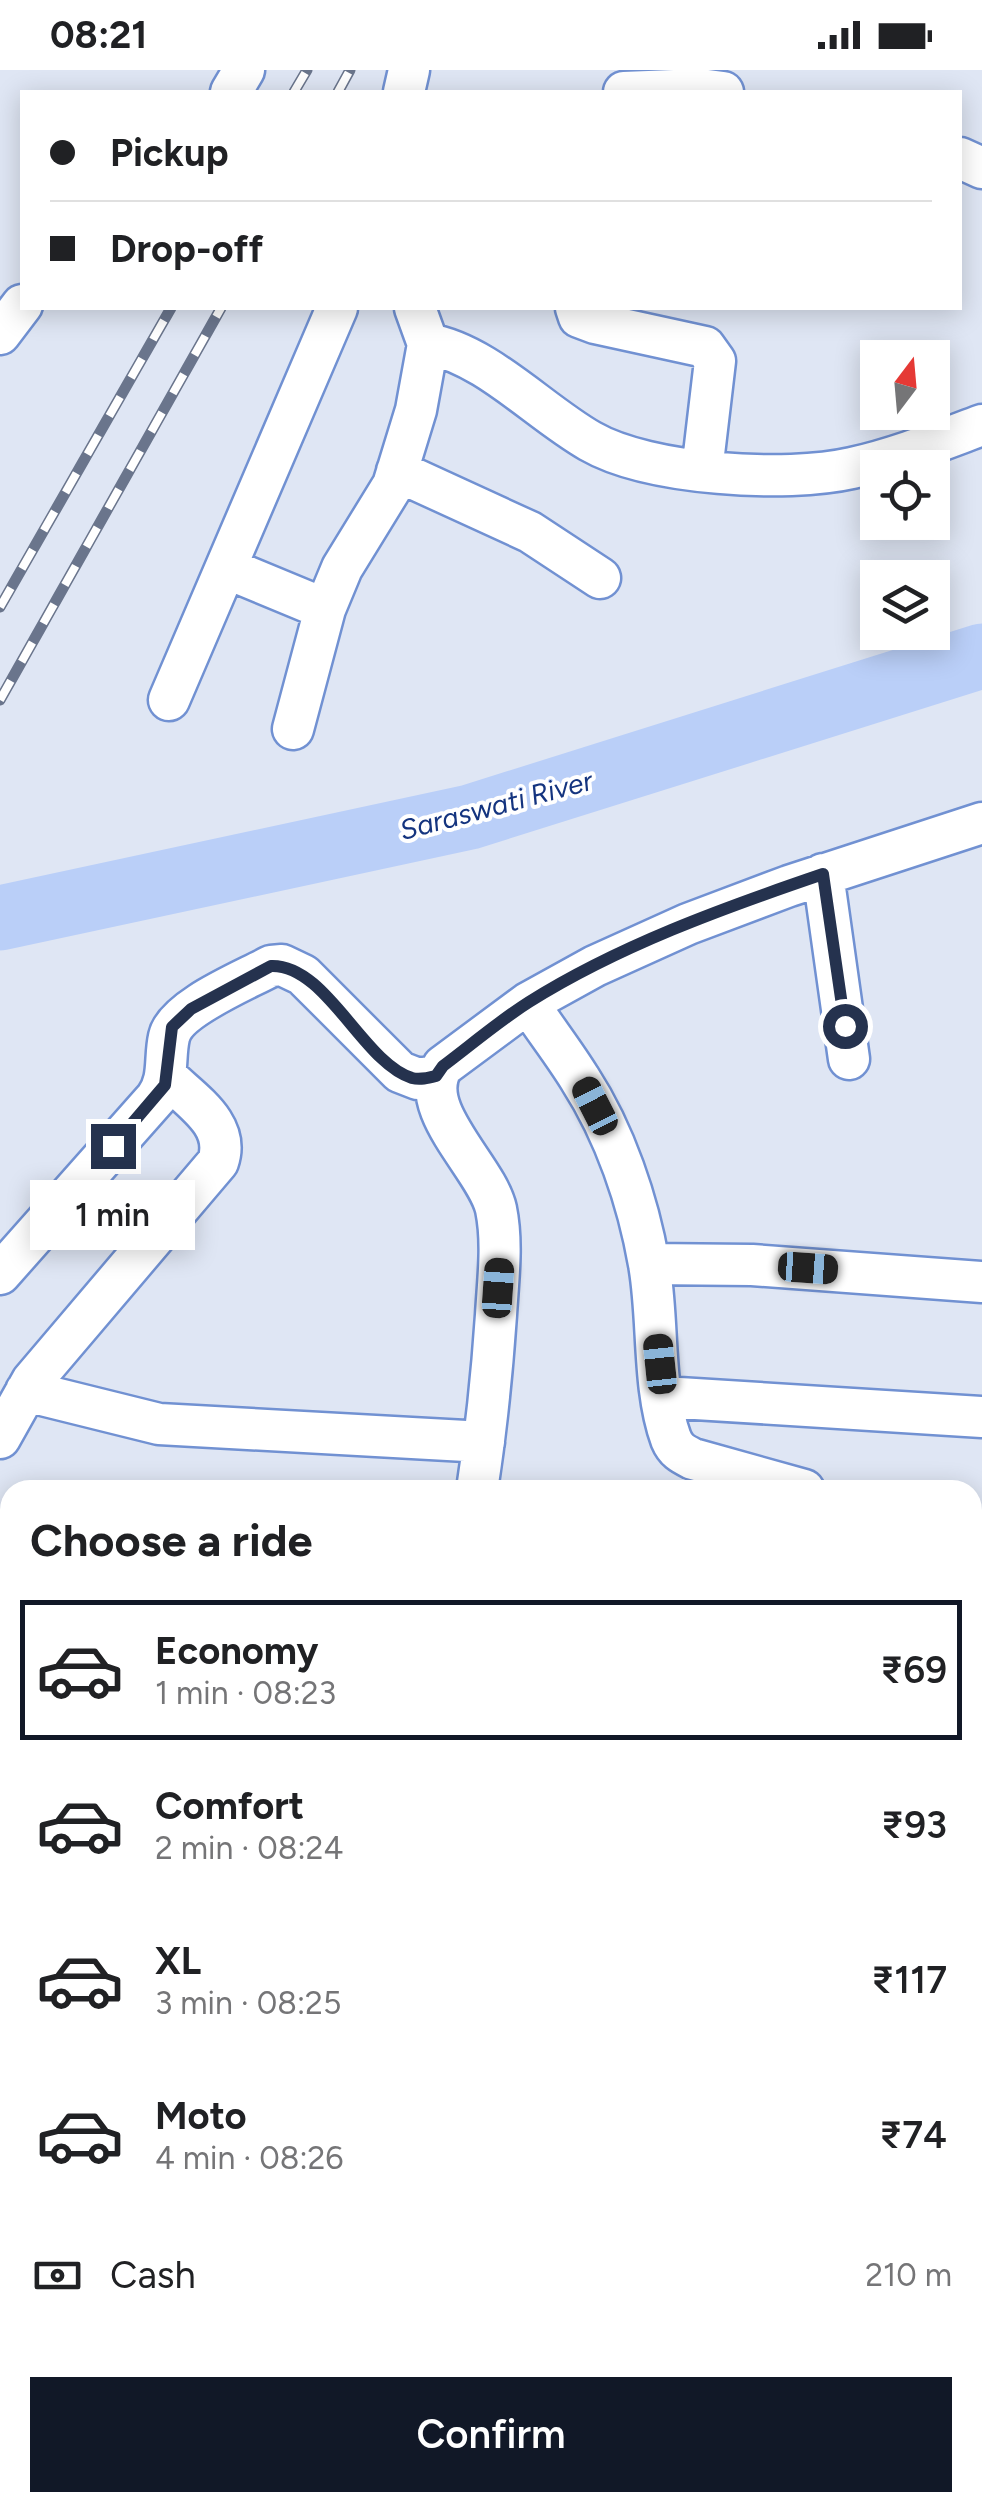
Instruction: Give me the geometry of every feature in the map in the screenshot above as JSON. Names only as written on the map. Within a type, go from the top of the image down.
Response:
[{"type":"street","points":[[645,90],[708,84]]},
{"type":"street","points":[[0,334],[20,308]]},
{"type":"street","points":[[169,700],[336,310]]},
{"type":"street","points":[[577,310],[579,316],[595,323],[705,347],[711,352],[715,361],[702,470]]},
{"type":"street","points":[[422,326],[591,442],[632,460],[702,470],[781,474],[846,469],[895,457],[982,425]]},
{"type":"street","points":[[294,729],[325,610],[342,568],[382,506],[397,470],[416,410],[422,326]]},
{"type":"street","points":[[397,470],[530,532],[600,578]]},
{"type":"street","points":[[226,568],[325,610]]},
{"type":"street","points":[[478,1480],[500,1260],[499,1224],[488,1187],[463,1152],[434,1089],[443,1066],[528,1002],[688,924],[823,874],[982,823]]},
{"type":"street","points":[[823,874],[849,1058]]},
{"type":"street","points":[[0,1274],[156,1098],[165,1085],[172,1027],[182,1017],[271,966],[303,974],[400,1072],[418,1079],[436,1076]]},
{"type":"street","points":[[528,1002],[581,1080],[632,1192],[649,1264],[663,1397],[672,1440],[679,1452],[693,1459],[768,1480]]},
{"type":"street","points":[[0,1438],[26,1392],[218,1162],[223,1148],[221,1133],[166,1076]]},
{"type":"street","points":[[649,1264],[786,1267],[982,1282]]},
{"type":"street","points":[[26,1392],[159,1424],[484,1442]]},
{"type":"street","points":[[663,1397],[982,1416]]},
{"type":"waterway","name":"Saraswati River","points":[[0,918],[470,817],[982,656]]},
{"type":"railway","points":[[295,90],[307,70]]},
{"type":"railway","points":[[339,90],[350,70]]},
{"type":"railway","points":[[0,607],[170,310]]},
{"type":"railway","points":[[0,700],[220,310]]},
{"type":"route","points":[[113,1146],[165,1085],[172,1027],[191,1009],[271,966],[303,974],[400,1072],[418,1079],[436,1076],[443,1066],[528,1002],[595,966],[688,924],[823,874],[845,1026]]}]
